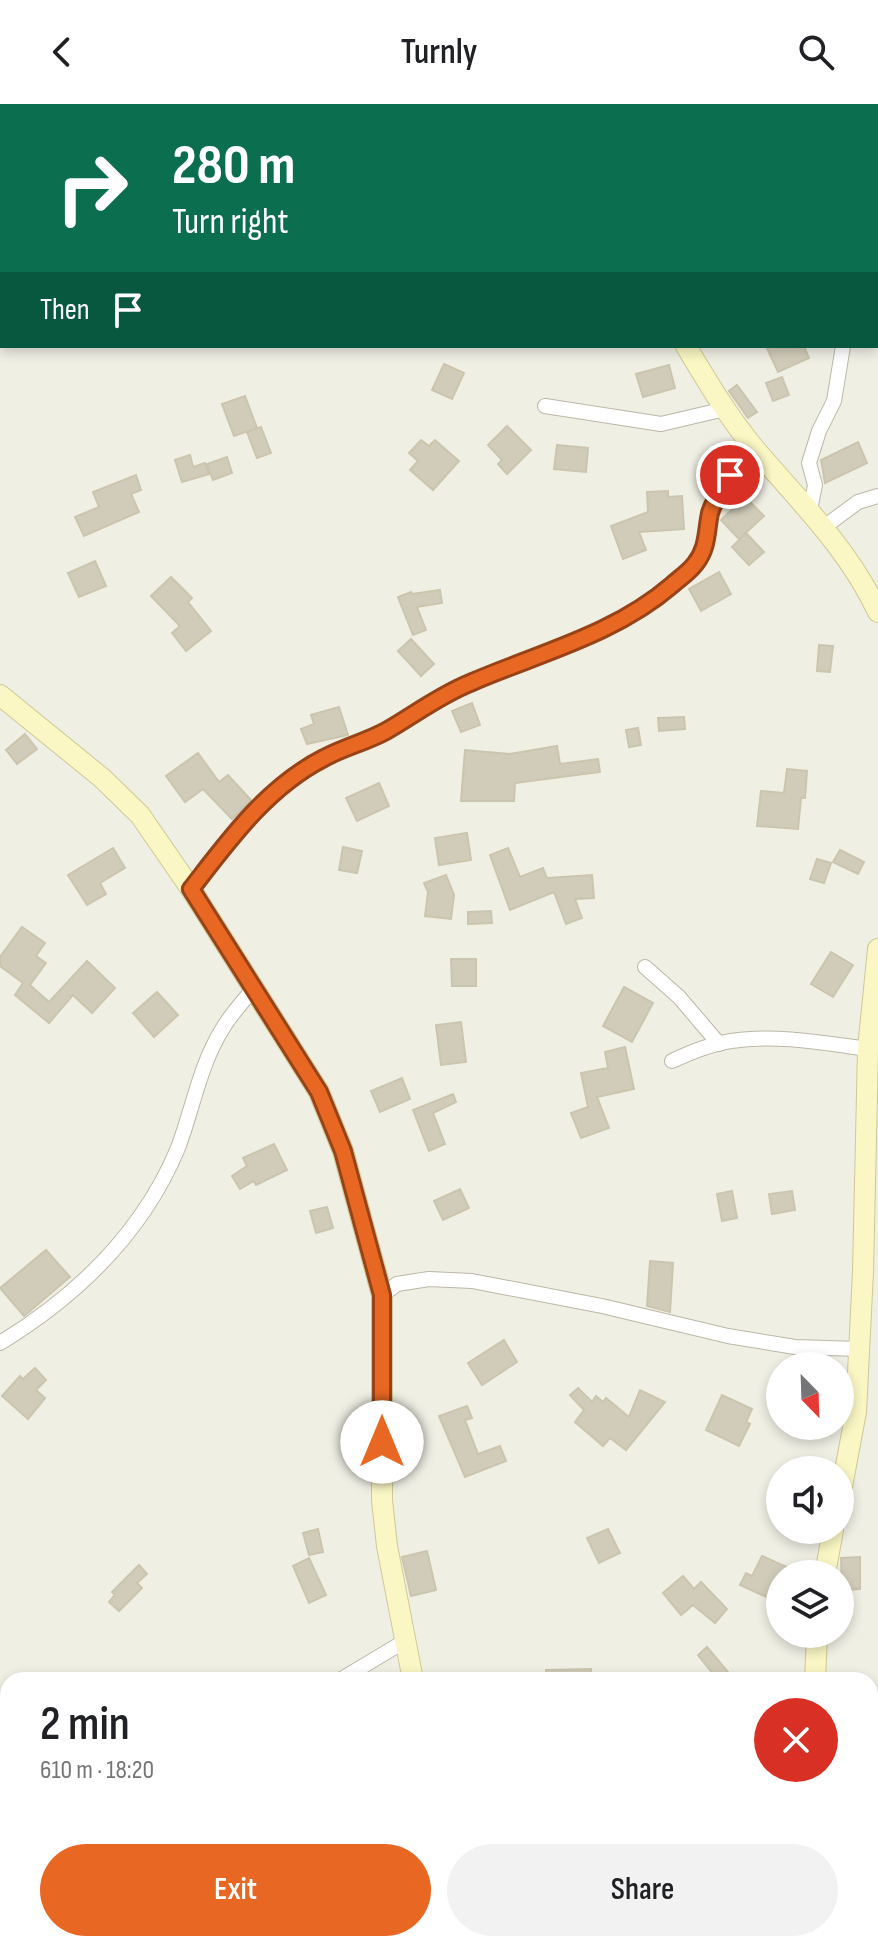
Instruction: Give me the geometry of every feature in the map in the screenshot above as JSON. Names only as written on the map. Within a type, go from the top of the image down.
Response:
[{"type":"street","points":[[687,348],[725,409],[754,448],[810,510],[858,573],[878,612]]},
{"type":"street","points":[[810,510],[815,485],[809,463],[819,431],[834,401],[843,348]]},
{"type":"street","points":[[545,406],[661,424],[725,409]]},
{"type":"street","points":[[191,889],[234,834],[277,789],[296,774],[325,757],[381,734],[468,683],[573,643],[620,621],[659,596],[700,557],[705,548],[711,510],[730,475],[754,448]]},
{"type":"street","points":[[824,527],[858,502],[878,496]]},
{"type":"street","points":[[0,695],[102,778],[140,815],[191,889],[319,1092],[343,1151],[382,1295],[382,1500],[387,1546],[411,1672]]},
{"type":"street","points":[[848,1456],[856,1412],[871,1201],[868,1049],[875,1014],[878,949]]},
{"type":"street","points":[[645,967],[679,997],[719,1044]]},
{"type":"street","points":[[0,1343],[58,1303],[124,1240],[172,1160],[206,1063],[222,1029],[253,989]]},
{"type":"street","points":[[672,1061],[719,1044],[768,1039],[868,1049]]},
{"type":"street","points":[[382,1295],[397,1284],[429,1279],[472,1281],[602,1306],[728,1336],[782,1345],[860,1349]]},
{"type":"street","points":[[353,1672],[405,1641]]},
{"type":"street","points":[[815,1672],[816,1648]]},
{"type":"building","points":[[767,348],[805,348],[809,358],[778,372]]},
{"type":"building","points":[[444,364],[464,373],[452,399],[432,390]]},
{"type":"building","points":[[669,365],[675,388],[643,397],[636,374]]},
{"type":"building","points":[[782,377],[789,395],[773,401],[766,383]]},
{"type":"building","points":[[737,385],[757,412],[748,418],[729,391]]},
{"type":"building","points":[[245,396],[257,428],[234,436],[222,404]]},
{"type":"building","points":[[507,426],[531,450],[507,474],[498,464],[502,460],[488,445]]},
{"type":"building","points":[[261,427],[271,453],[257,458],[247,432]]},
{"type":"building","points":[[421,440],[429,446],[435,440],[459,461],[433,490],[410,470],[418,461],[409,453]]},
{"type":"building","points":[[858,442],[867,463],[825,483],[821,460]]},
{"type":"building","points":[[557,445],[588,448],[586,472],[554,469]]},
{"type":"building","points":[[190,455],[193,467],[205,463],[209,474],[182,482],[175,460]]},
{"type":"building","points":[[227,457],[232,473],[213,480],[207,464]]},
{"type":"building","points":[[136,475],[141,490],[131,494],[139,512],[84,536],[75,517],[99,507],[93,492]]},
{"type":"building","points":[[668,491],[668,497],[682,496],[684,529],[639,532],[646,550],[623,559],[611,526],[648,512],[647,492]]},
{"type":"building","points":[[745,497],[764,516],[739,539],[721,520]]},
{"type":"building","points":[[746,533],[764,552],[749,565],[732,547]]},
{"type":"building","points":[[95,561],[106,586],[79,597],[68,573]]},
{"type":"building","points":[[719,572],[731,594],[701,611],[689,589]]},
{"type":"building","points":[[171,577],[192,598],[188,602],[211,631],[186,651],[172,633],[180,626],[151,596]]},
{"type":"building","points":[[440,590],[442,603],[417,607],[426,630],[413,635],[398,597],[411,592]]},
{"type":"building","points":[[411,639],[434,664],[421,676],[398,651]]},
{"type":"building","points":[[819,645],[833,646],[830,672],[817,671]]},
{"type":"building","points":[[472,703],[480,725],[461,732],[452,711]]},
{"type":"building","points":[[339,707],[348,735],[307,744],[301,729],[314,724],[311,715]]},
{"type":"building","points":[[684,717],[685,729],[659,731],[658,718]]},
{"type":"building","points":[[638,728],[641,745],[629,747],[626,730]]},
{"type":"building","points":[[25,734],[37,749],[17,764],[6,750]]},
{"type":"building","points":[[557,746],[560,764],[598,759],[600,772],[515,783],[514,801],[461,801],[465,750],[510,754]]},
{"type":"building","points":[[198,753],[219,782],[228,775],[251,800],[232,819],[203,789],[185,802],[166,776]]},
{"type":"building","points":[[787,769],[807,771],[798,829],[757,826],[761,791],[784,793]]},
{"type":"building","points":[[379,783],[389,806],[357,821],[346,798]]},
{"type":"building","points":[[467,833],[471,860],[439,865],[435,838]]},
{"type":"building","points":[[343,847],[362,851],[357,873],[339,870]]},
{"type":"building","points":[[113,848],[125,868],[100,883],[106,894],[87,905],[68,875]]},
{"type":"building","points":[[508,848],[520,877],[543,868],[547,878],[592,875],[594,898],[575,899],[582,918],[566,924],[554,892],[510,910],[490,855]]},
{"type":"building","points":[[840,850],[864,862],[858,874],[833,862]]},
{"type":"building","points":[[817,859],[831,863],[824,883],[810,879]]},
{"type":"building","points":[[446,875],[454,895],[451,919],[425,916],[428,892],[424,883]]},
{"type":"building","points":[[491,911],[492,923],[468,924],[468,912]]},
{"type":"building","points":[[22,927],[45,943],[36,956],[46,963],[30,985],[49,1002],[87,961],[115,988],[92,1013],[73,995],[49,1023],[15,995],[23,983],[0,966],[0,957]]},
{"type":"building","points":[[831,952],[853,965],[833,997],[811,984]]},
{"type":"building","points":[[451,959],[476,959],[476,986],[452,986]]},
{"type":"building","points":[[624,987],[653,1003],[632,1042],[603,1026]]},
{"type":"building","points":[[157,992],[178,1015],[154,1037],[133,1013]]},
{"type":"building","points":[[461,1022],[466,1062],[441,1065],[436,1025]]},
{"type":"building","points":[[625,1047],[634,1089],[597,1097],[609,1128],[581,1138],[571,1113],[588,1107],[581,1073],[608,1068],[605,1052]]},
{"type":"building","points":[[402,1078],[410,1099],[380,1112],[371,1091]]},
{"type":"building","points":[[453,1094],[456,1102],[433,1113],[445,1144],[429,1151],[413,1110]]},
{"type":"building","points":[[274,1144],[287,1170],[240,1189],[232,1176],[247,1166],[243,1158]]},
{"type":"building","points":[[460,1189],[469,1208],[443,1220],[434,1201]]},
{"type":"building","points":[[732,1191],[737,1218],[722,1221],[717,1194]]},
{"type":"building","points":[[792,1191],[795,1210],[772,1214],[769,1194]]},
{"type":"building","points":[[327,1207],[333,1228],[316,1233],[310,1211]]},
{"type":"building","points":[[46,1250],[70,1277],[24,1316],[0,1288]]},
{"type":"building","points":[[650,1261],[673,1263],[670,1312],[647,1306]]},
{"type":"building","points":[[504,1340],[517,1362],[482,1385],[468,1363]]},
{"type":"building","points":[[35,1368],[46,1380],[36,1390],[45,1398],[28,1419],[2,1396],[20,1376],[23,1379]]},
{"type":"building","points":[[578,1388],[592,1402],[596,1396],[603,1402],[606,1398],[629,1417],[640,1390],[665,1402],[626,1450],[610,1438],[603,1446],[575,1422],[584,1410],[570,1395]]},
{"type":"building","points":[[722,1395],[752,1409],[746,1422],[750,1424],[739,1446],[706,1430]]},
{"type":"building","points":[[467,1406],[472,1418],[465,1420],[478,1454],[500,1446],[506,1461],[465,1477],[439,1416]]},
{"type":"building","points":[[318,1529],[323,1552],[309,1555],[303,1533]]},
{"type":"building","points":[[608,1529],[620,1553],[599,1563],[587,1538]]},
{"type":"building","points":[[427,1551],[436,1590],[411,1596],[402,1557]]},
{"type":"building","points":[[762,1556],[771,1560],[766,1560],[766,1597],[740,1585],[746,1573],[752,1576]]},
{"type":"building","points":[[860,1557],[860,1589],[854,1589],[854,1560],[841,1558]]},
{"type":"building","points":[[309,1558],[326,1595],[309,1603],[293,1566]]},
{"type":"building","points":[[139,1565],[147,1574],[137,1583],[142,1588],[119,1611],[109,1602],[115,1595],[112,1592]]},
{"type":"building","points":[[683,1576],[694,1589],[701,1582],[727,1609],[715,1623],[693,1605],[681,1615],[663,1593]]},
{"type":"building","points":[[707,1647],[728,1672],[712,1672],[698,1655]]},
{"type":"building","points":[[591,1669],[591,1672],[546,1672]]},
{"type":"route","points":[[382,1442],[382,1295],[343,1151],[319,1092],[191,889],[234,834],[277,789],[296,774],[325,757],[381,734],[468,683],[561,648],[620,621],[659,596],[694,566],[705,548],[711,510],[730,475]]}]
